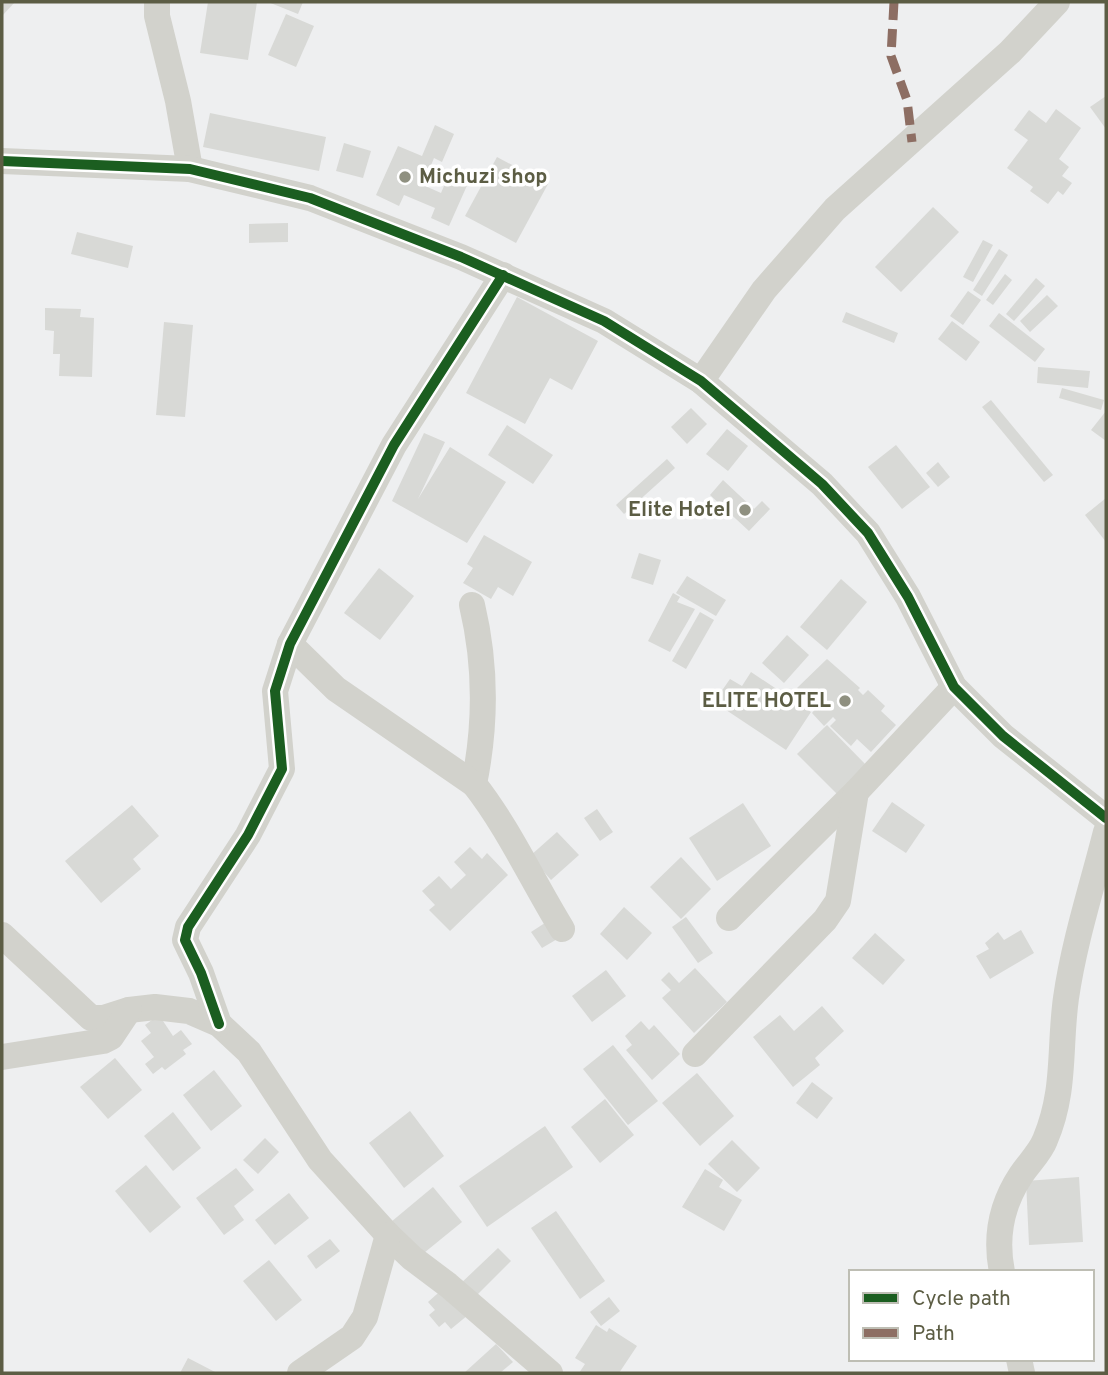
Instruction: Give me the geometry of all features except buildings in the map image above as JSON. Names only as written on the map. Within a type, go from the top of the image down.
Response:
[{"type":"street","points":[[157,2],[157,16],[178,101],[190,169]]},
{"type":"street","points":[[701,381],[764,290],[835,209],[1010,52],[1057,2]]},
{"type":"street","points":[[2,161],[190,169],[310,198],[503,275],[604,321],[701,381],[822,484],[868,533],[908,597],[954,687],[1003,736],[1106,818]]},
{"type":"street","points":[[219,1024],[201,973],[185,940],[188,927],[248,835],[282,769],[275,691],[290,644],[394,445],[503,275]]},
{"type":"street","points":[[472,605],[480,639],[483,716],[474,784]]},
{"type":"street","points":[[290,644],[337,689],[474,784],[491,805],[527,874],[562,929]]},
{"type":"street","points":[[729,918],[856,792],[954,687]]},
{"type":"street","points":[[695,1054],[825,920],[838,901],[856,792]]},
{"type":"street","points":[[1002,1270],[999,1257],[1002,1211],[1020,1177],[1044,1143],[1058,1103],[1063,1067],[1063,1021],[1071,964],[1106,832]]},
{"type":"street","points":[[2,935],[91,1018],[104,1018],[129,1010],[155,1007],[189,1011],[219,1024],[250,1052],[320,1160],[388,1235],[548,1372]]},
{"type":"street","points":[[2,1057],[103,1041],[111,1037],[129,1010]]},
{"type":"street","points":[[300,1373],[352,1337],[365,1317],[388,1235]]},
{"type":"marked path","points":[[894,2],[891,56],[907,100],[912,142]]},
{"type":"cycle path","points":[[2,161],[190,169],[310,198],[461,257],[604,321],[701,381],[822,484],[868,533],[908,597],[954,687],[1003,736],[1106,818]]},
{"type":"cycle path","points":[[219,1024],[201,973],[185,940],[188,927],[248,835],[282,769],[275,691],[290,644],[394,445],[503,275]]},
{"type":"place","name":"Michuzi shop","points":[[405,177]]},
{"type":"place","name":"Elite Hotel","points":[[745,510]]},
{"type":"place","name":"ELITE HOTEL","points":[[845,701]]}]
